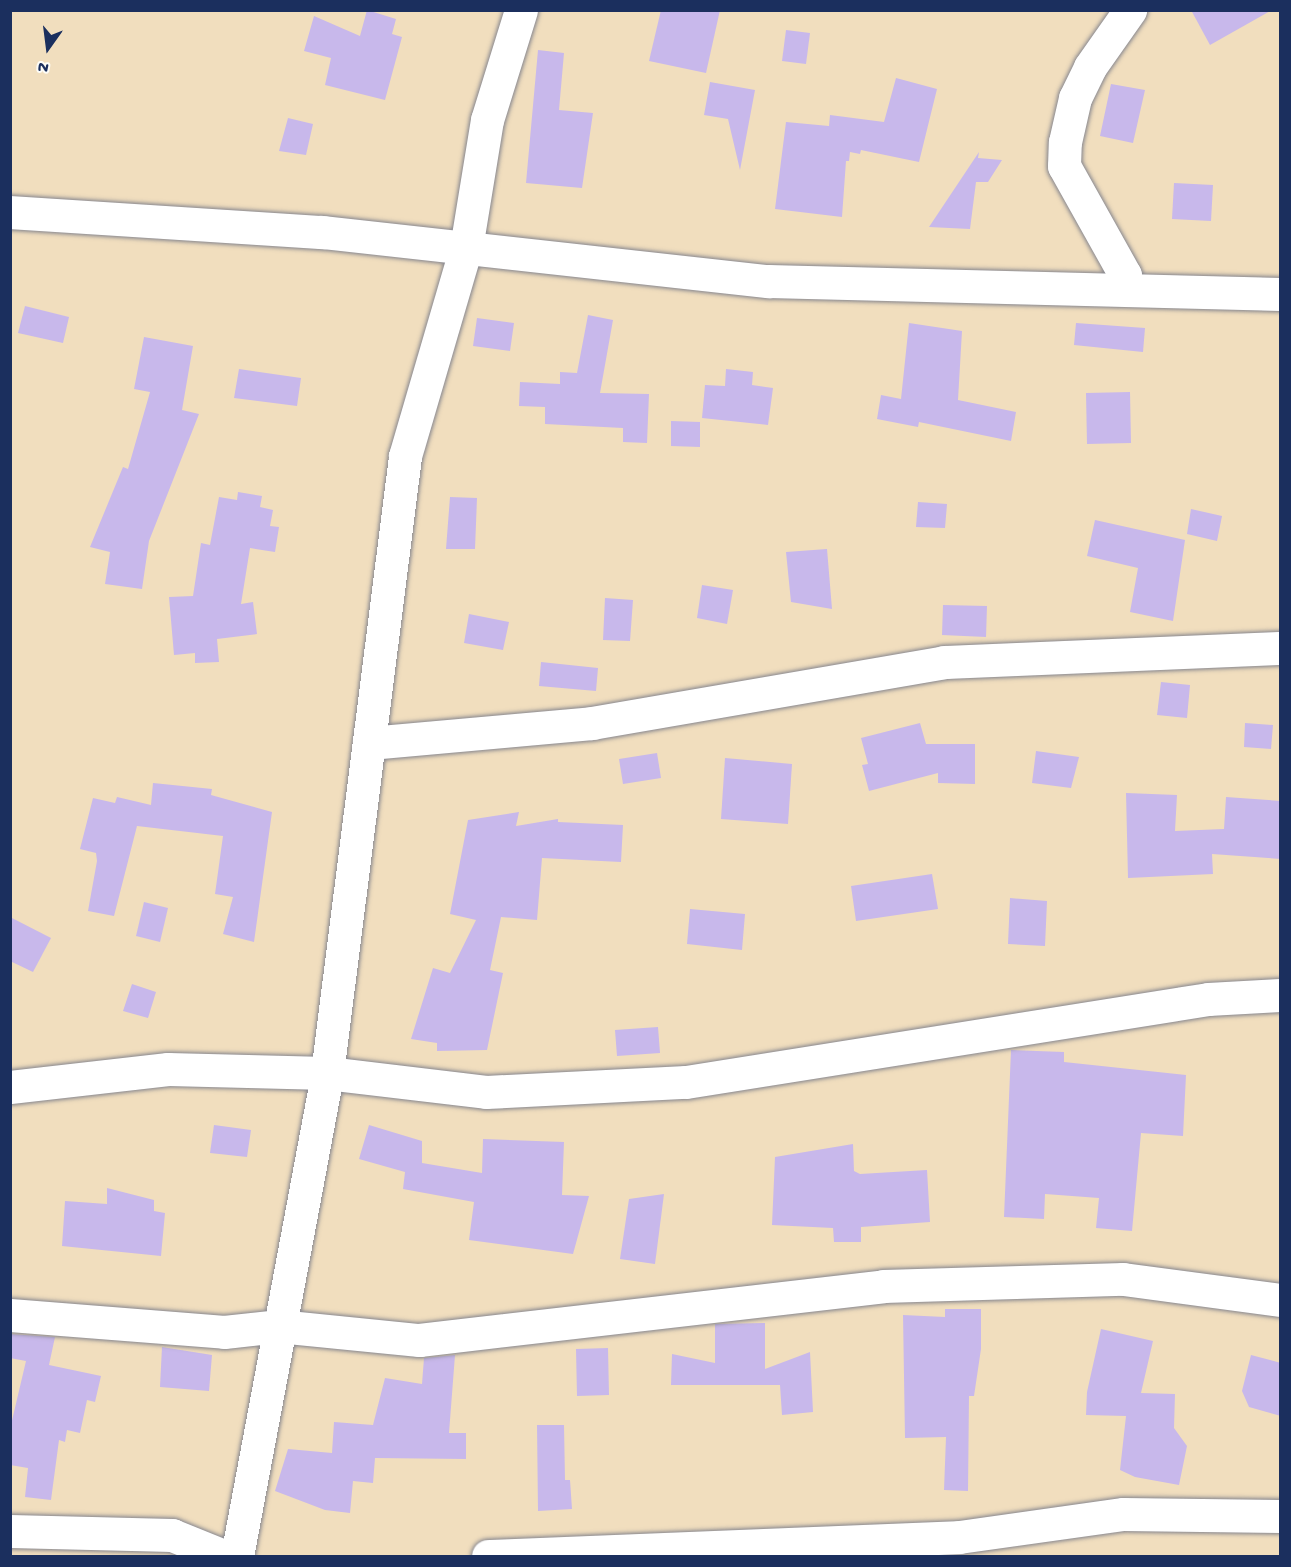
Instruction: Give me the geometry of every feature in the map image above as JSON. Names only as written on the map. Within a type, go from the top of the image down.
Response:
[{"type":"street","points":[[237,1557],[278,1326],[327,1073],[405,456],[466,248],[487,120],[521,10]]},
{"type":"street","points":[[1125,289],[1125,275],[1074,184],[1065,158],[1068,123],[1075,98],[1090,67],[1130,10]]},
{"type":"street","points":[[10,212],[322,232],[768,281],[1281,294]]},
{"type":"street","points":[[369,743],[592,723],[944,662],[1281,648]]},
{"type":"street","points":[[10,1087],[168,1070],[327,1073],[486,1092],[686,1082],[1208,999],[1281,995]]},
{"type":"street","points":[[10,1315],[224,1332],[278,1326],[419,1340],[883,1286],[1111,1280],[1281,1300]]},
{"type":"street","points":[[488,1557],[960,1537],[1123,1514],[1281,1516]]},
{"type":"street","points":[[10,1531],[172,1534],[224,1557]]},
{"type":"building","points":[[367,10],[396,19],[392,34],[402,37],[385,100],[325,85],[331,58],[304,51],[314,16],[360,36]]},
{"type":"building","points":[[661,10],[720,10],[706,73],[649,61]]},
{"type":"building","points":[[1191,10],[1272,10],[1210,45]]},
{"type":"building","points":[[786,30],[810,33],[806,64],[782,61]]},
{"type":"building","points":[[538,50],[564,53],[559,110],[593,113],[582,188],[526,183]]},
{"type":"building","points":[[896,78],[937,89],[919,162],[861,150],[860,154],[850,152],[849,161],[846,161],[842,217],[775,209],[786,122],[829,126],[830,115],[884,122]]},
{"type":"building","points":[[710,82],[755,90],[740,170],[728,119],[704,115]]},
{"type":"building","points":[[1111,84],[1145,90],[1133,143],[1100,136]]},
{"type":"building","points":[[288,118],[313,124],[306,155],[279,151]]},
{"type":"building","points":[[979,152],[978,158],[1002,160],[988,182],[976,182],[970,229],[929,227]]},
{"type":"building","points":[[1174,183],[1213,185],[1211,221],[1172,219]]},
{"type":"building","points":[[25,306],[69,317],[63,343],[18,333]]},
{"type":"building","points":[[588,315],[613,320],[600,393],[649,394],[647,443],[623,442],[623,428],[545,424],[545,407],[519,406],[520,382],[560,384],[560,372],[577,373]]},
{"type":"building","points":[[477,318],[514,323],[510,351],[473,346]]},
{"type":"building","points":[[909,323],[962,331],[958,400],[1016,412],[1011,441],[919,422],[918,427],[877,419],[881,395],[901,399]]},
{"type":"building","points":[[1076,323],[1145,328],[1143,352],[1074,345]]},
{"type":"building","points":[[144,337],[193,346],[182,410],[199,414],[149,541],[142,589],[105,584],[110,552],[90,547],[123,467],[128,469],[150,392],[134,389]]},
{"type":"building","points":[[239,369],[301,378],[297,406],[234,398]]},
{"type":"building","points":[[726,369],[753,372],[752,385],[773,388],[768,425],[702,418],[705,385],[725,386]]},
{"type":"building","points":[[1130,392],[1131,443],[1087,444],[1086,393]]},
{"type":"building","points":[[671,421],[700,422],[700,447],[671,446]]},
{"type":"building","points":[[238,492],[262,496],[260,507],[273,510],[270,526],[279,527],[275,552],[250,548],[241,604],[253,602],[257,634],[217,639],[219,662],[195,663],[195,653],[174,655],[169,597],[193,596],[201,543],[210,545],[219,497],[237,500]]},
{"type":"building","points":[[450,497],[477,498],[475,549],[446,549]]},
{"type":"building","points":[[918,502],[947,504],[945,528],[916,527]]},
{"type":"building","points":[[1191,509],[1222,516],[1217,541],[1187,534]]},
{"type":"building","points":[[1095,520],[1185,540],[1173,621],[1130,612],[1138,568],[1087,556]]},
{"type":"building","points":[[827,549],[832,609],[791,602],[786,552]]},
{"type":"building","points":[[702,585],[733,590],[727,624],[697,618]]},
{"type":"building","points":[[605,598],[633,600],[630,641],[603,640]]},
{"type":"building","points":[[943,605],[987,606],[986,637],[942,635]]},
{"type":"building","points":[[469,614],[509,622],[503,650],[464,643]]},
{"type":"building","points":[[541,662],[598,668],[596,691],[539,686]]},
{"type":"building","points":[[1161,682],[1190,685],[1187,718],[1157,715]]},
{"type":"building","points":[[920,723],[926,744],[975,744],[975,784],[938,783],[938,773],[869,791],[862,765],[868,764],[861,738]]},
{"type":"building","points":[[1245,723],[1273,725],[1271,749],[1244,747]]},
{"type":"building","points":[[1036,751],[1079,757],[1071,788],[1032,783]]},
{"type":"building","points":[[657,753],[661,778],[623,784],[619,759]]},
{"type":"building","points":[[725,758],[792,764],[788,824],[721,819]]},
{"type":"building","points":[[153,783],[212,789],[211,795],[272,812],[254,942],[223,934],[233,897],[215,894],[223,836],[137,826],[114,916],[88,911],[97,861],[96,853],[80,849],[93,798],[115,803],[117,797],[151,805]]},
{"type":"building","points":[[1126,793],[1177,795],[1175,831],[1224,829],[1226,797],[1281,801],[1281,859],[1212,854],[1213,874],[1128,878]]},
{"type":"building","points":[[519,812],[516,826],[558,819],[558,822],[623,825],[621,862],[542,858],[537,920],[501,917],[490,970],[503,973],[487,1050],[437,1051],[437,1043],[411,1039],[433,968],[450,973],[476,920],[450,914],[468,820]]},
{"type":"building","points":[[932,874],[938,909],[856,921],[851,886]]},
{"type":"building","points":[[1010,898],[1047,901],[1045,946],[1008,944]]},
{"type":"building","points":[[144,902],[168,908],[160,942],[136,936]]},
{"type":"building","points":[[690,909],[745,914],[742,950],[687,944]]},
{"type":"building","points":[[10,917],[51,938],[33,972],[10,961]]},
{"type":"building","points":[[132,984],[156,992],[148,1018],[123,1011]]},
{"type":"building","points":[[658,1027],[660,1053],[617,1056],[615,1030]]},
{"type":"building","points":[[1011,1050],[1064,1052],[1064,1062],[1186,1075],[1183,1136],[1141,1133],[1132,1231],[1096,1228],[1099,1198],[1045,1194],[1044,1219],[1004,1217]]},
{"type":"building","points":[[214,1125],[251,1130],[247,1157],[210,1153]]},
{"type":"building","points":[[369,1125],[422,1141],[422,1163],[482,1173],[483,1139],[564,1142],[562,1195],[589,1196],[573,1254],[469,1240],[474,1202],[403,1189],[405,1172],[359,1159]]},
{"type":"building","points":[[853,1144],[854,1171],[860,1174],[927,1170],[930,1222],[861,1227],[861,1242],[834,1242],[833,1228],[772,1225],[775,1157]]},
{"type":"building","points":[[107,1188],[154,1200],[154,1211],[165,1213],[161,1256],[62,1246],[65,1201],[107,1204]]},
{"type":"building","points":[[664,1194],[655,1264],[620,1259],[629,1199]]},
{"type":"building","points":[[945,1309],[981,1309],[981,1349],[974,1396],[969,1396],[968,1491],[944,1490],[946,1437],[905,1438],[903,1315],[945,1317]]},
{"type":"building","points":[[765,1323],[765,1369],[810,1352],[813,1412],[782,1415],[780,1385],[671,1385],[672,1354],[715,1363],[715,1324]]},
{"type":"building","points":[[1101,1329],[1153,1341],[1141,1393],[1175,1394],[1174,1428],[1187,1446],[1179,1485],[1135,1477],[1120,1470],[1126,1416],[1086,1415],[1087,1392]]},
{"type":"building","points":[[10,1334],[55,1337],[49,1365],[101,1376],[95,1402],[87,1400],[80,1433],[67,1430],[65,1442],[59,1440],[51,1500],[25,1497],[28,1468],[10,1465],[10,1429],[26,1361],[10,1358]]},
{"type":"building","points":[[162,1347],[212,1355],[209,1391],[160,1387]]},
{"type":"building","points":[[608,1348],[609,1395],[577,1396],[576,1349]]},
{"type":"building","points":[[455,1355],[449,1433],[466,1433],[466,1459],[375,1458],[373,1483],[353,1481],[350,1513],[325,1510],[275,1491],[288,1449],[332,1453],[334,1422],[373,1425],[385,1378],[422,1384],[424,1358]]},
{"type":"building","points":[[1251,1355],[1281,1363],[1281,1416],[1249,1407],[1242,1391]]},
{"type":"building","points":[[537,1425],[564,1425],[565,1480],[570,1480],[572,1509],[538,1511]]}]
